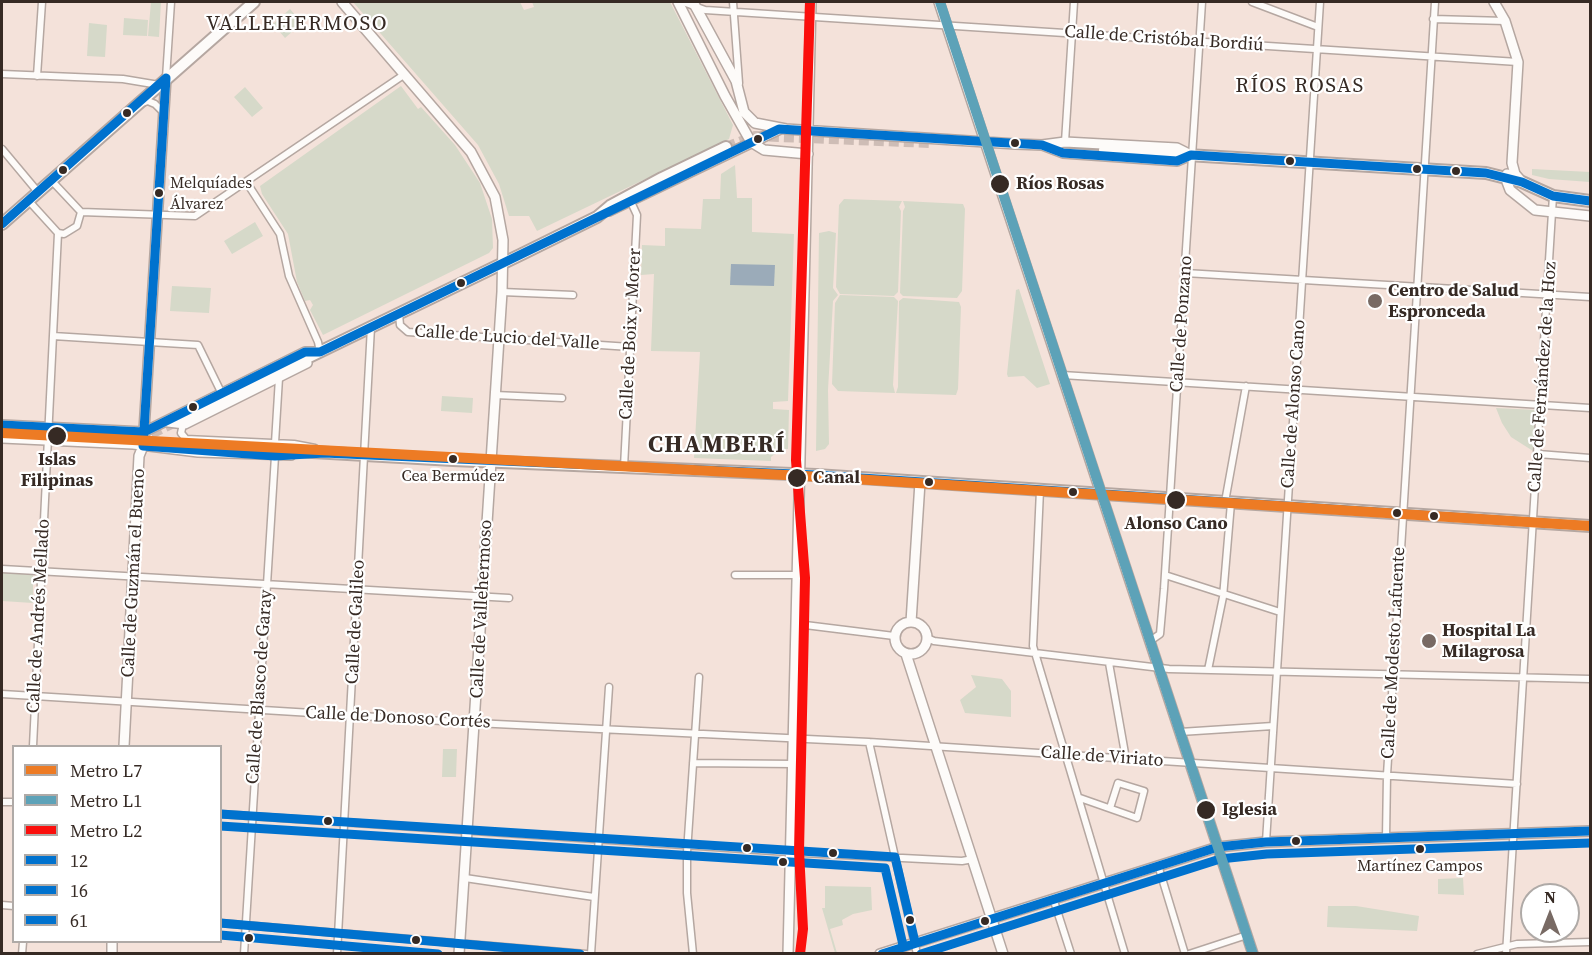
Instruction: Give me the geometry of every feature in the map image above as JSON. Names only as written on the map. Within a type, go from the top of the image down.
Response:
[{"type":"main road","points":[[2,224],[254,2]]},
{"type":"main road","points":[[184,421],[597,217],[610,206],[726,147]]},
{"type":"main road","points":[[1104,150],[1486,173],[1522,182],[1553,196],[1590,201]]},
{"type":"main road","points":[[207,446],[491,462],[800,475],[1590,526]]},
{"type":"street","points":[[37,76],[42,2]]},
{"type":"street","name":"Calle de Guzmán el Bueno","points":[[124,745],[139,456],[143,446],[144,432],[164,113],[163,82],[171,2]]},
{"type":"street","name":"Calle de Vallehermoso","points":[[342,2],[465,144],[483,170],[498,207],[504,263],[476,723],[459,954]]},
{"type":"street","points":[[678,2],[727,101],[751,142],[764,150],[808,154]]},
{"type":"street","points":[[683,2],[696,9],[738,91],[735,102],[727,101]]},
{"type":"street","points":[[733,2],[738,91],[742,108],[755,123],[786,129],[986,142],[1042,145],[1065,142],[1179,148],[1191,155]]},
{"type":"street","points":[[788,954],[811,2]]},
{"type":"street","points":[[939,2],[1253,954]]},
{"type":"street","points":[[1065,142],[1074,2]]},
{"type":"street","name":"Calle de Ponzano","points":[[1150,640],[1158,638],[1161,633],[1202,2]]},
{"type":"street","points":[[1252,2],[1318,27]]},
{"type":"street","name":"Calle de Alonso Cano","points":[[1266,842],[1320,2]]},
{"type":"street","name":"Calle de Modesto Lafuente","points":[[1386,838],[1387,775],[1402,513],[1435,2]]},
{"type":"street","points":[[1494,2],[1505,21],[1518,62],[1513,170],[1522,182]]},
{"type":"street","points":[[687,20],[696,9]]},
{"type":"street","name":"Calle de Cristóbal Bordiú","points":[[696,9],[1518,62]]},
{"type":"street","points":[[1434,19],[1505,21]]},
{"type":"street","points":[[2,74],[163,82]]},
{"type":"street","points":[[51,180],[81,213],[195,216],[248,183],[405,74]]},
{"type":"street","points":[[138,104],[148,101],[164,113]]},
{"type":"street","points":[[597,217],[632,202],[773,131],[786,129]]},
{"type":"street","points":[[1042,145],[1063,153],[1177,161],[1191,155]]},
{"type":"street","points":[[2,149],[38,192]]},
{"type":"street","points":[[1513,158],[1507,177],[1510,190],[1526,205],[1544,213],[1590,216]]},
{"type":"street","points":[[248,183],[280,234],[289,276],[318,342],[320,352]]},
{"type":"street","name":"Calle de Fernández de la Hoz","points":[[1506,951],[1549,295],[1553,196]]},
{"type":"street","points":[[28,200],[58,233],[64,234],[77,226],[81,213]]},
{"type":"street","name":"Calle de Boix y Morer","points":[[624,468],[637,215],[632,202]]},
{"type":"street","name":"Calle de Andrés Mellado","points":[[33,745],[58,233]]},
{"type":"street","points":[[1185,273],[1590,297]]},
{"type":"street","points":[[502,292],[573,295]]},
{"type":"street","name":"Calle de Lucio del Valle","points":[[399,313],[400,325],[408,332],[630,347]]},
{"type":"street","name":"Calle de Galileo","points":[[337,954],[371,327]]},
{"type":"street","points":[[53,336],[198,345],[221,392]]},
{"type":"street","points":[[2,425],[144,432],[306,352],[320,352]]},
{"type":"street","points":[[168,422],[184,421],[279,378],[311,362],[320,352]]},
{"type":"street","points":[[1062,375],[1590,408]]},
{"type":"street","points":[[275,443],[279,378]]},
{"type":"street","points":[[1208,670],[1224,594],[1228,503],[1246,386]]},
{"type":"street","points":[[495,395],[562,398]]},
{"type":"street","points":[[184,421],[181,433],[186,439]]},
{"type":"street","points":[[2,438],[275,456],[328,453]]},
{"type":"street","points":[[163,449],[186,439],[294,444],[328,453]]},
{"type":"street","points":[[1538,454],[1590,458]]},
{"type":"street","name":"Calle de Blasco de Garay","points":[[244,954],[275,456]]},
{"type":"street","points":[[911,622],[920,482]]},
{"type":"street","points":[[1040,490],[1034,644],[1125,954]]},
{"type":"street","points":[[2,569],[509,598]]},
{"type":"street","points":[[735,575],[797,575]]},
{"type":"street","points":[[1165,575],[1280,612]]},
{"type":"street","points":[[1003,954],[906,654],[896,647],[894,636],[900,626],[911,622],[921,626],[927,638],[934,641],[1158,668],[1590,679]]},
{"type":"street","points":[[797,624],[894,636]]},
{"type":"street","points":[[906,654],[922,650],[927,638]]},
{"type":"street","points":[[1109,663],[1126,759]]},
{"type":"street","points":[[693,954],[687,892],[688,844],[699,678]]},
{"type":"street","points":[[222,923],[589,954],[609,687]]},
{"type":"street","name":"Calle de Donoso Cortés","points":[[2,694],[476,723],[794,738]]},
{"type":"street","points":[[1180,732],[1273,726]]},
{"type":"street","name":"Calle de Viriato","points":[[794,738],[1517,784]]},
{"type":"street","points":[[869,742],[917,954]]},
{"type":"street","points":[[693,763],[794,764]]},
{"type":"street","points":[[1080,798],[1137,818],[1144,791],[1118,783],[1110,808]]},
{"type":"street","points":[[222,814],[345,820],[791,852],[962,861],[973,859]]},
{"type":"street","points":[[880,954],[1218,847],[1266,842],[1590,831]]},
{"type":"street","points":[[1158,865],[1187,954],[1246,935]]},
{"type":"street","points":[[465,878],[594,897]]},
{"type":"street","points":[[1053,898],[1071,954]]},
{"type":"street","points":[[1477,954],[1506,951],[1517,944],[1590,942]]},
{"type":"green space","points":[[151,2],[161,2],[159,37],[148,36]]},
{"type":"green space","points":[[353,2],[520,2],[524,10],[534,7],[532,2],[670,2],[733,125],[729,139],[537,231],[529,216],[509,216],[499,184],[478,145]]},
{"type":"green space","points":[[290,9],[302,23],[285,38],[273,24]]},
{"type":"green space","points":[[124,18],[148,20],[147,36],[123,35]]},
{"type":"green space","points":[[89,23],[107,25],[105,57],[87,56]]},
{"type":"green space","points":[[401,86],[418,109],[421,107],[455,145],[480,183],[492,219],[493,248],[489,253],[323,335],[310,310],[313,305],[310,300],[305,301],[297,282],[288,234],[262,194],[260,186]]},
{"type":"green space","points":[[245,87],[263,108],[252,117],[234,97]]},
{"type":"green space","points":[[735,165],[737,198],[752,198],[752,232],[794,234],[788,401],[773,402],[773,409],[789,410],[788,449],[781,449],[771,457],[771,461],[694,458],[700,352],[651,351],[654,274],[641,275],[642,245],[665,246],[665,228],[701,229],[703,199],[720,199],[721,174]]},
{"type":"green space","points":[[1532,169],[1590,172],[1590,182],[1549,179],[1532,175]]},
{"type":"green space","points":[[844,199],[902,201],[899,207],[901,211],[898,292],[894,296],[840,294],[836,287],[839,205]]},
{"type":"green space","points":[[903,201],[963,204],[965,209],[962,291],[957,298],[903,296],[900,293],[905,207]]},
{"type":"green space","points":[[255,222],[263,236],[232,254],[224,241]]},
{"type":"green space","points":[[829,231],[836,233],[833,288],[838,295],[833,301],[828,390],[829,444],[825,449],[816,451],[819,233]]},
{"type":"green space","points":[[172,286],[211,288],[209,313],[170,311]]},
{"type":"green space","points":[[1019,289],[1050,384],[1037,388],[1024,376],[1008,377],[1007,374],[1016,290]]},
{"type":"green space","points":[[840,295],[894,297],[898,301],[893,385],[895,393],[838,391],[832,384],[835,303]]},
{"type":"green space","points":[[903,298],[959,302],[961,307],[956,395],[896,393],[898,387],[899,301]]},
{"type":"green space","points":[[442,396],[473,398],[472,413],[441,411]]},
{"type":"green space","points":[[1496,408],[1537,410],[1533,451],[1511,437]]},
{"type":"green space","points":[[2,569],[33,571],[33,603],[2,601]]},
{"type":"green space","points":[[971,675],[1002,679],[1011,691],[1011,717],[965,713],[960,700],[976,687]]},
{"type":"green space","points":[[443,749],[457,749],[456,777],[442,777]]},
{"type":"green space","points":[[1463,878],[1464,895],[1438,894],[1438,879]]},
{"type":"green space","points":[[825,886],[871,887],[872,910],[853,914],[842,920],[843,925],[830,929],[837,953],[835,953],[822,908],[825,908]]},
{"type":"green space","points":[[1328,906],[1356,906],[1419,916],[1417,931],[1327,927]]},
{"type":"water","points":[[731,264],[775,265],[774,286],[730,285]]},
{"type":"tunnel","points":[[726,147],[755,136],[930,143]]},
{"type":"tunnel","points":[[1050,147],[1104,150]]},
{"type":"tunnel","points":[[2,430],[132,436],[153,433],[180,420]]},
{"type":"tunnel","points":[[167,445],[207,446]]},
{"type":"metro line","name":"L2","points":[[800,954],[803,929],[799,851],[805,578],[796,460],[810,2]]},
{"type":"metro line","name":"L1","points":[[940,2],[1253,954]]},
{"type":"metro line","name":"L7","points":[[2,433],[823,477],[1590,526]]},
{"type":"transit line","name":"12","points":[[166,78],[143,446],[275,456],[324,453],[816,475],[1590,526]]},
{"type":"transit line","name":"12","points":[[2,224],[166,78]]},
{"type":"transit line","name":"12","points":[[2,425],[144,432],[305,352],[320,352],[779,129],[1042,145],[1063,153],[1177,161],[1191,155],[1486,173],[1522,182],[1553,196],[1590,201]]},
{"type":"transit line","name":"16","points":[[222,814],[895,857],[915,942]]},
{"type":"transit line","name":"61","points":[[222,826],[885,868],[903,945]]},
{"type":"transit line","name":"16","points":[[882,954],[1218,847],[1266,842],[1590,831]]},
{"type":"transit line","name":"61","points":[[921,954],[1220,859],[1267,854],[1590,843]]},
{"type":"transit line","name":"16","points":[[222,923],[580,954]]},
{"type":"transit line","name":"61","points":[[222,935],[438,954]]},
{"type":"place","name":"Ríos Rosas","points":[[1000,184]]},
{"type":"place","name":"Melquíades Álvarez","points":[[159,193]]},
{"type":"place","name":"Centro de Salud Espronceda","points":[[1375,301]]},
{"type":"place","name":"Islas Filipinas","points":[[57,436]]},
{"type":"place","name":"Cea Bermúdez","points":[[453,459]]},
{"type":"place","name":"Canal","points":[[797,478]]},
{"type":"place","name":"Alonso Cano","points":[[1176,500]]},
{"type":"place","name":"Hospital La Milagrosa","points":[[1429,641]]},
{"type":"place","name":"Iglesia","points":[[1206,810]]},
{"type":"place","name":"Martínez Campos","points":[[1420,849]]},
{"type":"district","name":"VALLEHERMOSO","points":[[297,25]]},
{"type":"district","name":"RÍOS ROSAS","points":[[1300,87]]},
{"type":"district","name":"CHAMBERÍ","points":[[717,446]]}]
